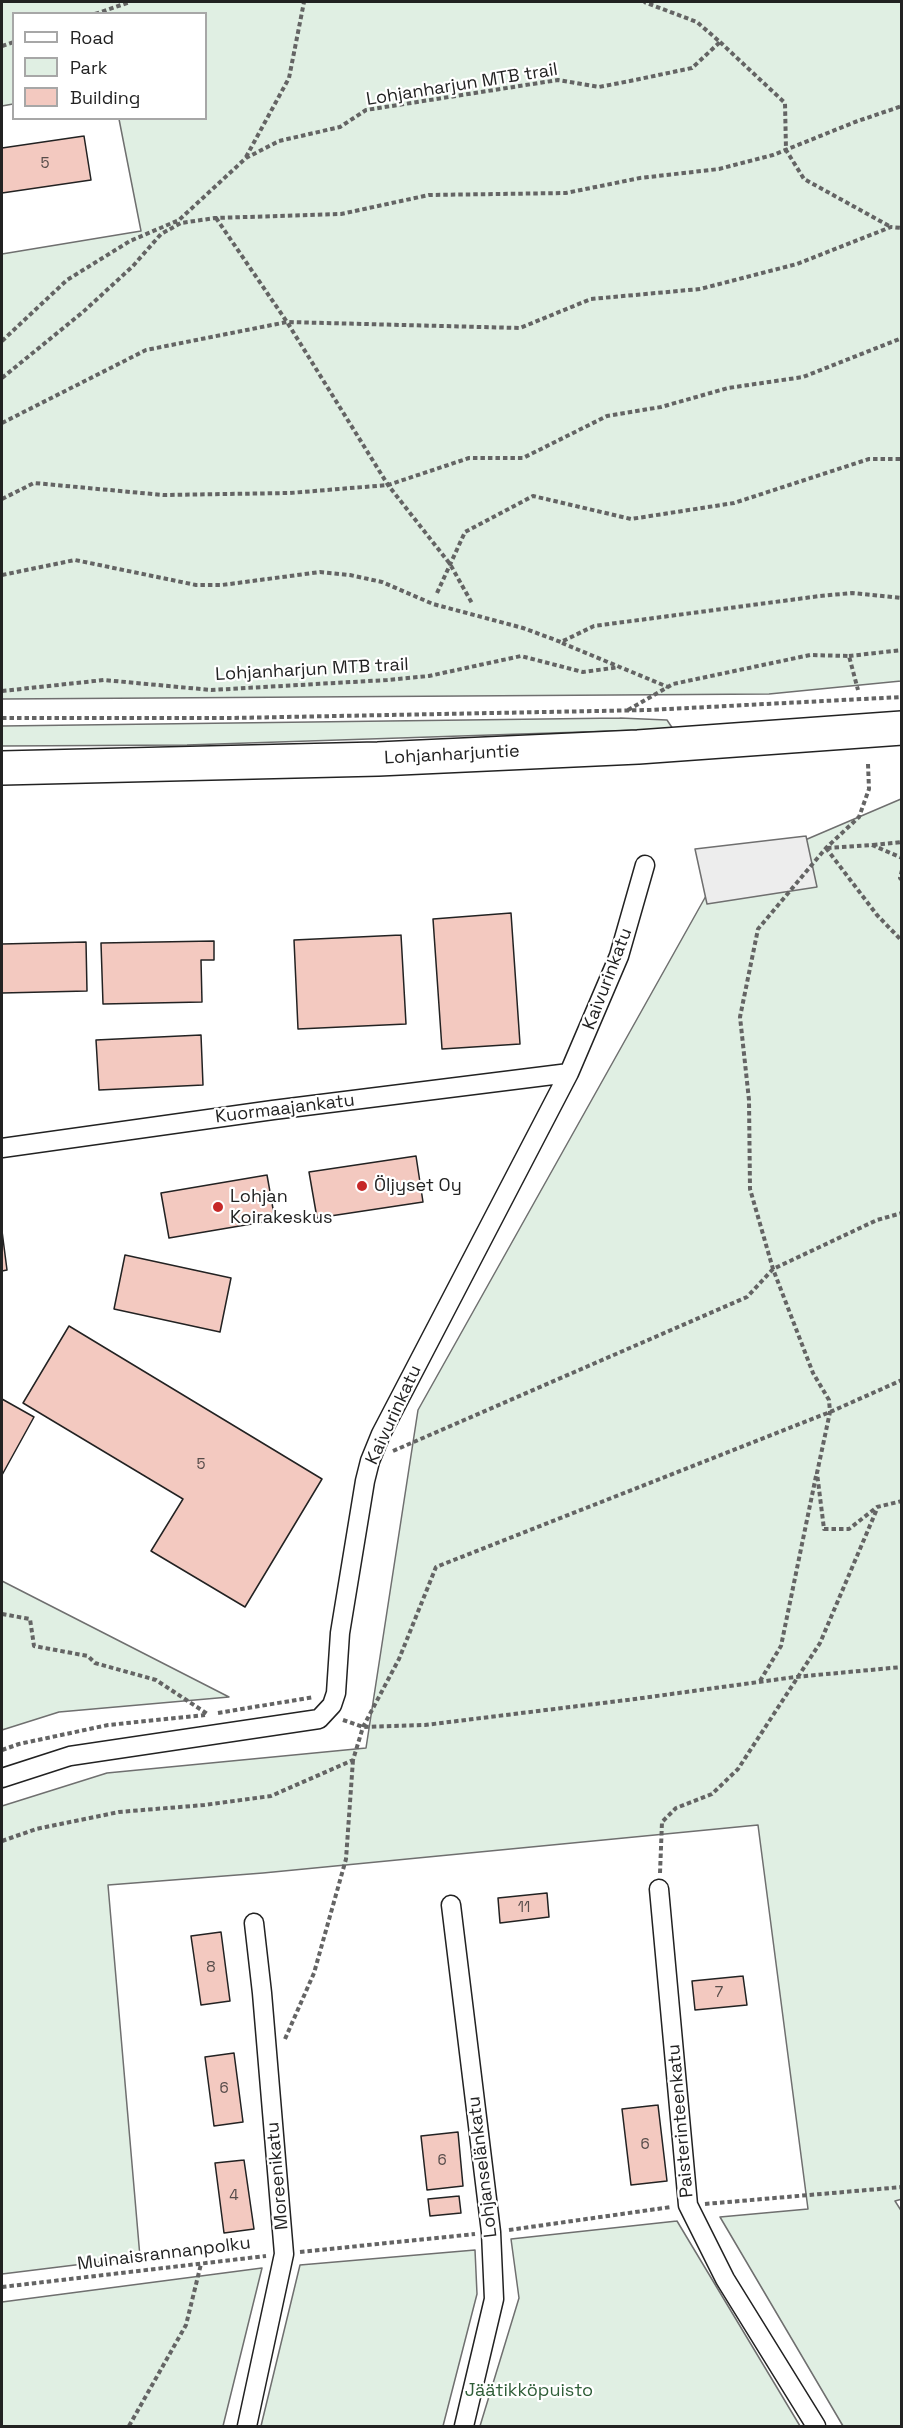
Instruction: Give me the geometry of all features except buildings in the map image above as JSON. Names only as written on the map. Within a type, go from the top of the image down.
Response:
[{"type":"highway","name":"Lohjanharjuntie","points":[[2,768],[378,759],[638,747],[902,728]]},
{"type":"highway","points":[[2,774],[67,766]]},
{"type":"street","name":"Kaivurinkatu","points":[[326,1713],[336,1693],[340,1633],[370,1461],[381,1434],[569,1073],[619,956],[645,865]]},
{"type":"street","name":"Kuormaajankatu","points":[[2,1148],[273,1110],[569,1073]]},
{"type":"street","points":[[2,1778],[70,1756],[319,1719],[326,1713]]},
{"type":"street","name":"Paisterinteenkatu","points":[[659,1889],[688,2205],[725,2279],[816,2427]]},
{"type":"street","name":"Lohjanselänkatu","points":[[451,1905],[491,2232],[494,2299],[464,2427]]},
{"type":"street","name":"Moreenikatu","points":[[248,2427],[284,2254],[254,1923]]},
{"type":"path","points":[[101,12],[130,2]]},
{"type":"path","points":[[246,158],[289,78],[304,2]]},
{"type":"path","points":[[645,2],[697,22],[785,103],[786,150],[804,179],[891,227],[902,228]]},
{"type":"path","name":"Lohjanharjun MTB trail","points":[[2,341],[67,280],[130,241],[179,220],[246,158],[279,141],[340,127],[366,110],[558,80],[599,87],[692,68],[720,42]]},
{"type":"path","points":[[2,378],[83,312],[133,266],[161,234],[181,223],[215,218],[341,214],[429,195],[566,193],[640,178],[719,169],[786,150],[902,106]]},
{"type":"path","points":[[215,218],[287,322],[388,485],[450,564],[473,605]]},
{"type":"path","points":[[2,423],[146,350],[287,322],[520,328],[591,299],[700,289],[797,264],[891,227]]},
{"type":"path","points":[[2,500],[34,483],[163,495],[290,493],[388,485],[469,458],[523,458],[607,416],[662,407],[728,388],[803,377],[902,338]]},
{"type":"path","points":[[437,593],[465,532],[533,496],[632,519],[734,503],[869,459],[902,459]]},
{"type":"path","points":[[2,575],[75,560],[196,585],[222,585],[320,572],[340,574],[382,582],[433,604],[523,628],[668,687]]},
{"type":"path","points":[[561,642],[594,626],[820,596],[852,593],[902,597]]},
{"type":"path","points":[[627,710],[673,684],[810,656],[849,656],[902,650]]},
{"type":"path","name":"Lohjanharjun MTB trail","points":[[2,691],[104,680],[212,690],[387,681],[429,676],[521,656],[583,672],[620,667]]},
{"type":"path","points":[[673,684],[809,657],[849,657],[858,690],[849,656]]},
{"type":"path","points":[[2,718],[221,718],[627,710],[902,698]]},
{"type":"path","points":[[760,1682],[782,1646],[830,1412],[829,1400],[813,1373],[773,1269],[750,1190],[749,1100],[740,1017],[758,929],[826,848],[859,817],[869,789],[868,764]]},
{"type":"path","points":[[826,848],[902,842]]},
{"type":"path","points":[[872,845],[902,858]]},
{"type":"path","points":[[826,848],[877,915],[902,941]]},
{"type":"path","points":[[902,870],[902,880]]},
{"type":"path","points":[[370,1461],[747,1298],[773,1269],[877,1221],[902,1213]]},
{"type":"path","points":[[269,2076],[314,1973],[346,1859],[353,1760],[363,1727],[399,1659],[436,1567],[830,1412],[902,1380]]},
{"type":"path","points":[[817,1473],[824,1529],[849,1529],[877,1507],[902,1501]]},
{"type":"path","points":[[659,1889],[662,1822],[676,1808],[712,1794],[738,1769],[820,1643],[877,1507]]},
{"type":"path","points":[[2,1614],[30,1619],[34,1646],[88,1656],[95,1663],[156,1680],[209,1715]]},
{"type":"path","points":[[326,1713],[363,1727],[425,1725],[799,1677],[902,1667]]},
{"type":"path","points":[[2,1750],[19,1744],[108,1725],[209,1715],[336,1693]]},
{"type":"path","points":[[2,1841],[36,1829],[118,1812],[204,1805],[271,1796],[353,1760]]},
{"type":"path","points":[[900,2187],[902,2194]]},
{"type":"path","name":"Muinaisrannanpolku","points":[[2,2287],[491,2232],[688,2205],[900,2187]]},
{"type":"path","points":[[129,2427],[186,2325],[201,2264]]},
{"type":"green space","points":[[2,2],[901,2],[901,681],[769,694],[2,699],[2,254],[141,231],[119,120],[207,120],[207,12],[12,12],[12,104],[2,106]]},
{"type":"green space","points":[[620,718],[667,720],[673,729],[187,745],[2,746],[2,726]]},
{"type":"green space","points":[[901,799],[902,2199],[895,2201],[902,2212],[901,2426],[843,2426],[720,2217],[808,2209],[758,1825],[263,1873],[108,1885],[140,2257],[2,2274],[2,1806],[107,1773],[366,1748],[418,1410],[716,878]]},
{"type":"green space","points":[[2,1581],[229,1697],[59,1712],[2,1730]]},
{"type":"green space","name":"Jäätikköpuisto","points":[[677,2221],[800,2426],[480,2426],[519,2298],[511,2239]]},
{"type":"green space","points":[[475,2250],[477,2294],[443,2426],[261,2426],[300,2265]]},
{"type":"green space","points":[[262,2268],[223,2426],[2,2426],[2,2302]]},
{"type":"shaded area","points":[[806,836],[817,887],[707,904],[695,849]]},
{"type":"place","name":"Öljyset Oy","points":[[362,1186]]},
{"type":"place","name":"Lohjan Koirakeskus","points":[[218,1207]]}]
